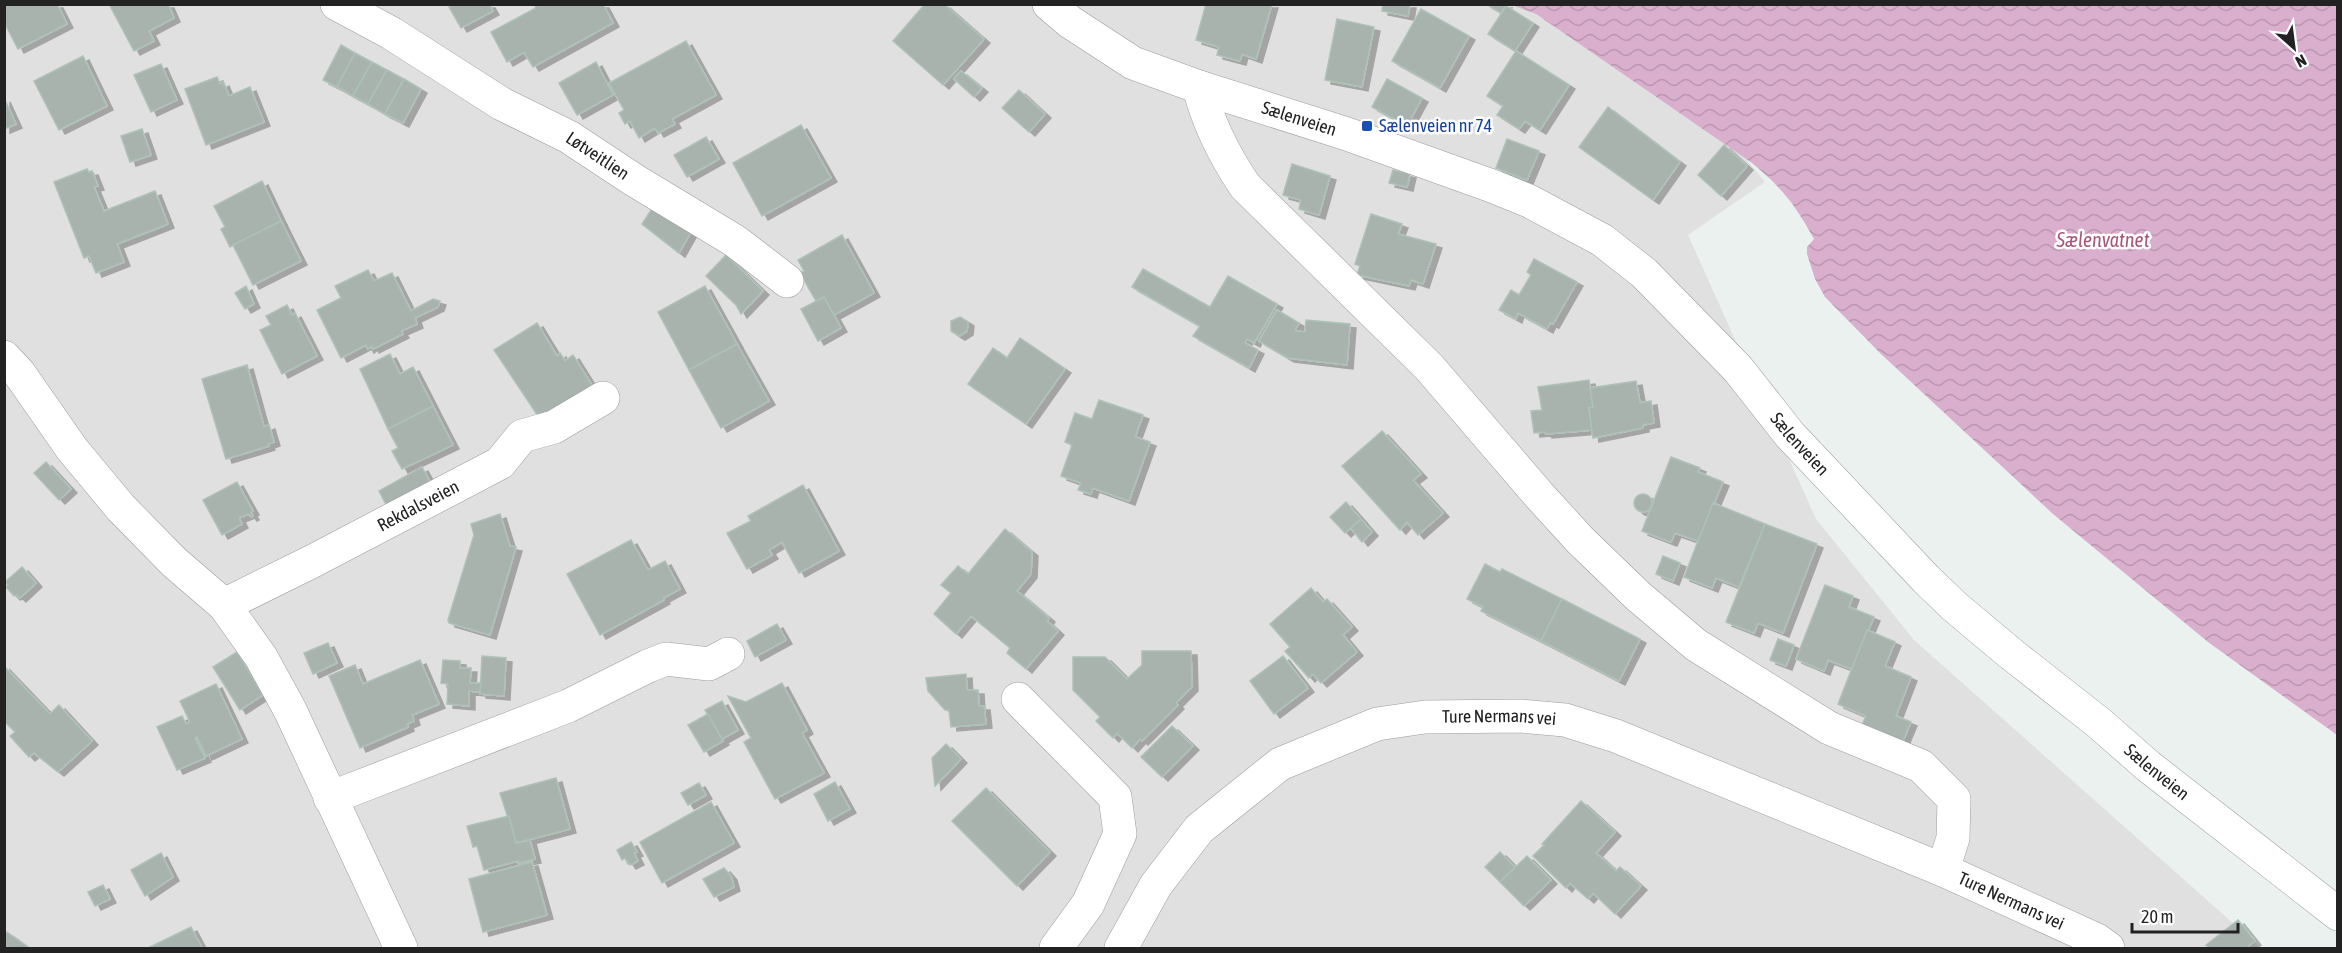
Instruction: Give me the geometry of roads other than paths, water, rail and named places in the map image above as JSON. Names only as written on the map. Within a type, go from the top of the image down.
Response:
[{"type":"street","name":"Løtveitlien","points":[[337,4],[391,33],[502,104],[568,137],[634,180],[700,218],[735,241],[787,281]]},
{"type":"street","points":[[393,4],[401,41]]},
{"type":"street","name":"Sælenveien","points":[[1049,4],[1070,22],[1133,63],[1199,87],[1347,134],[1492,186],[1529,201],[1602,240],[1644,273],[1715,345],[1738,369],[1790,435],[1947,599],[2148,766],[2337,914]]},
{"type":"street","name":"Ture Nermans vei","points":[[1199,87],[1205,111],[1218,141],[1245,186],[1429,367],[1580,540],[1638,597],[1696,645],[1829,728],[1921,766],[1954,799],[1953,838],[1943,870]]},
{"type":"street","points":[[4,357],[19,373],[72,449],[121,508],[174,562],[224,605],[261,657],[290,710],[401,948]]},
{"type":"street","name":"Rekdalsveien","points":[[224,605],[500,463],[522,436],[554,427],[603,398]]},
{"type":"street","points":[[330,798],[568,706],[666,659],[709,664],[728,654]]},
{"type":"street","points":[[1018,699],[1115,797],[1120,834],[1088,904],[1056,948]]},
{"type":"street","name":"Ture Nermans vei","points":[[1121,948],[1155,885],[1199,829],[1280,764],[1377,724],[1425,717],[1520,716],[1565,720],[1617,736],[1943,870],[2097,940],[2108,948]]},
{"type":"water","name":"Sælenvatnet","points":[[1512,5],[2337,5],[2337,735],[2208,642],[2053,514],[1881,354],[1825,297],[1815,279],[1807,254],[1807,247],[1814,239],[1787,197],[1752,163],[1536,14]]},
{"type":"place","name":"Sælenveien nr 74","points":[[1367,126]]}]
